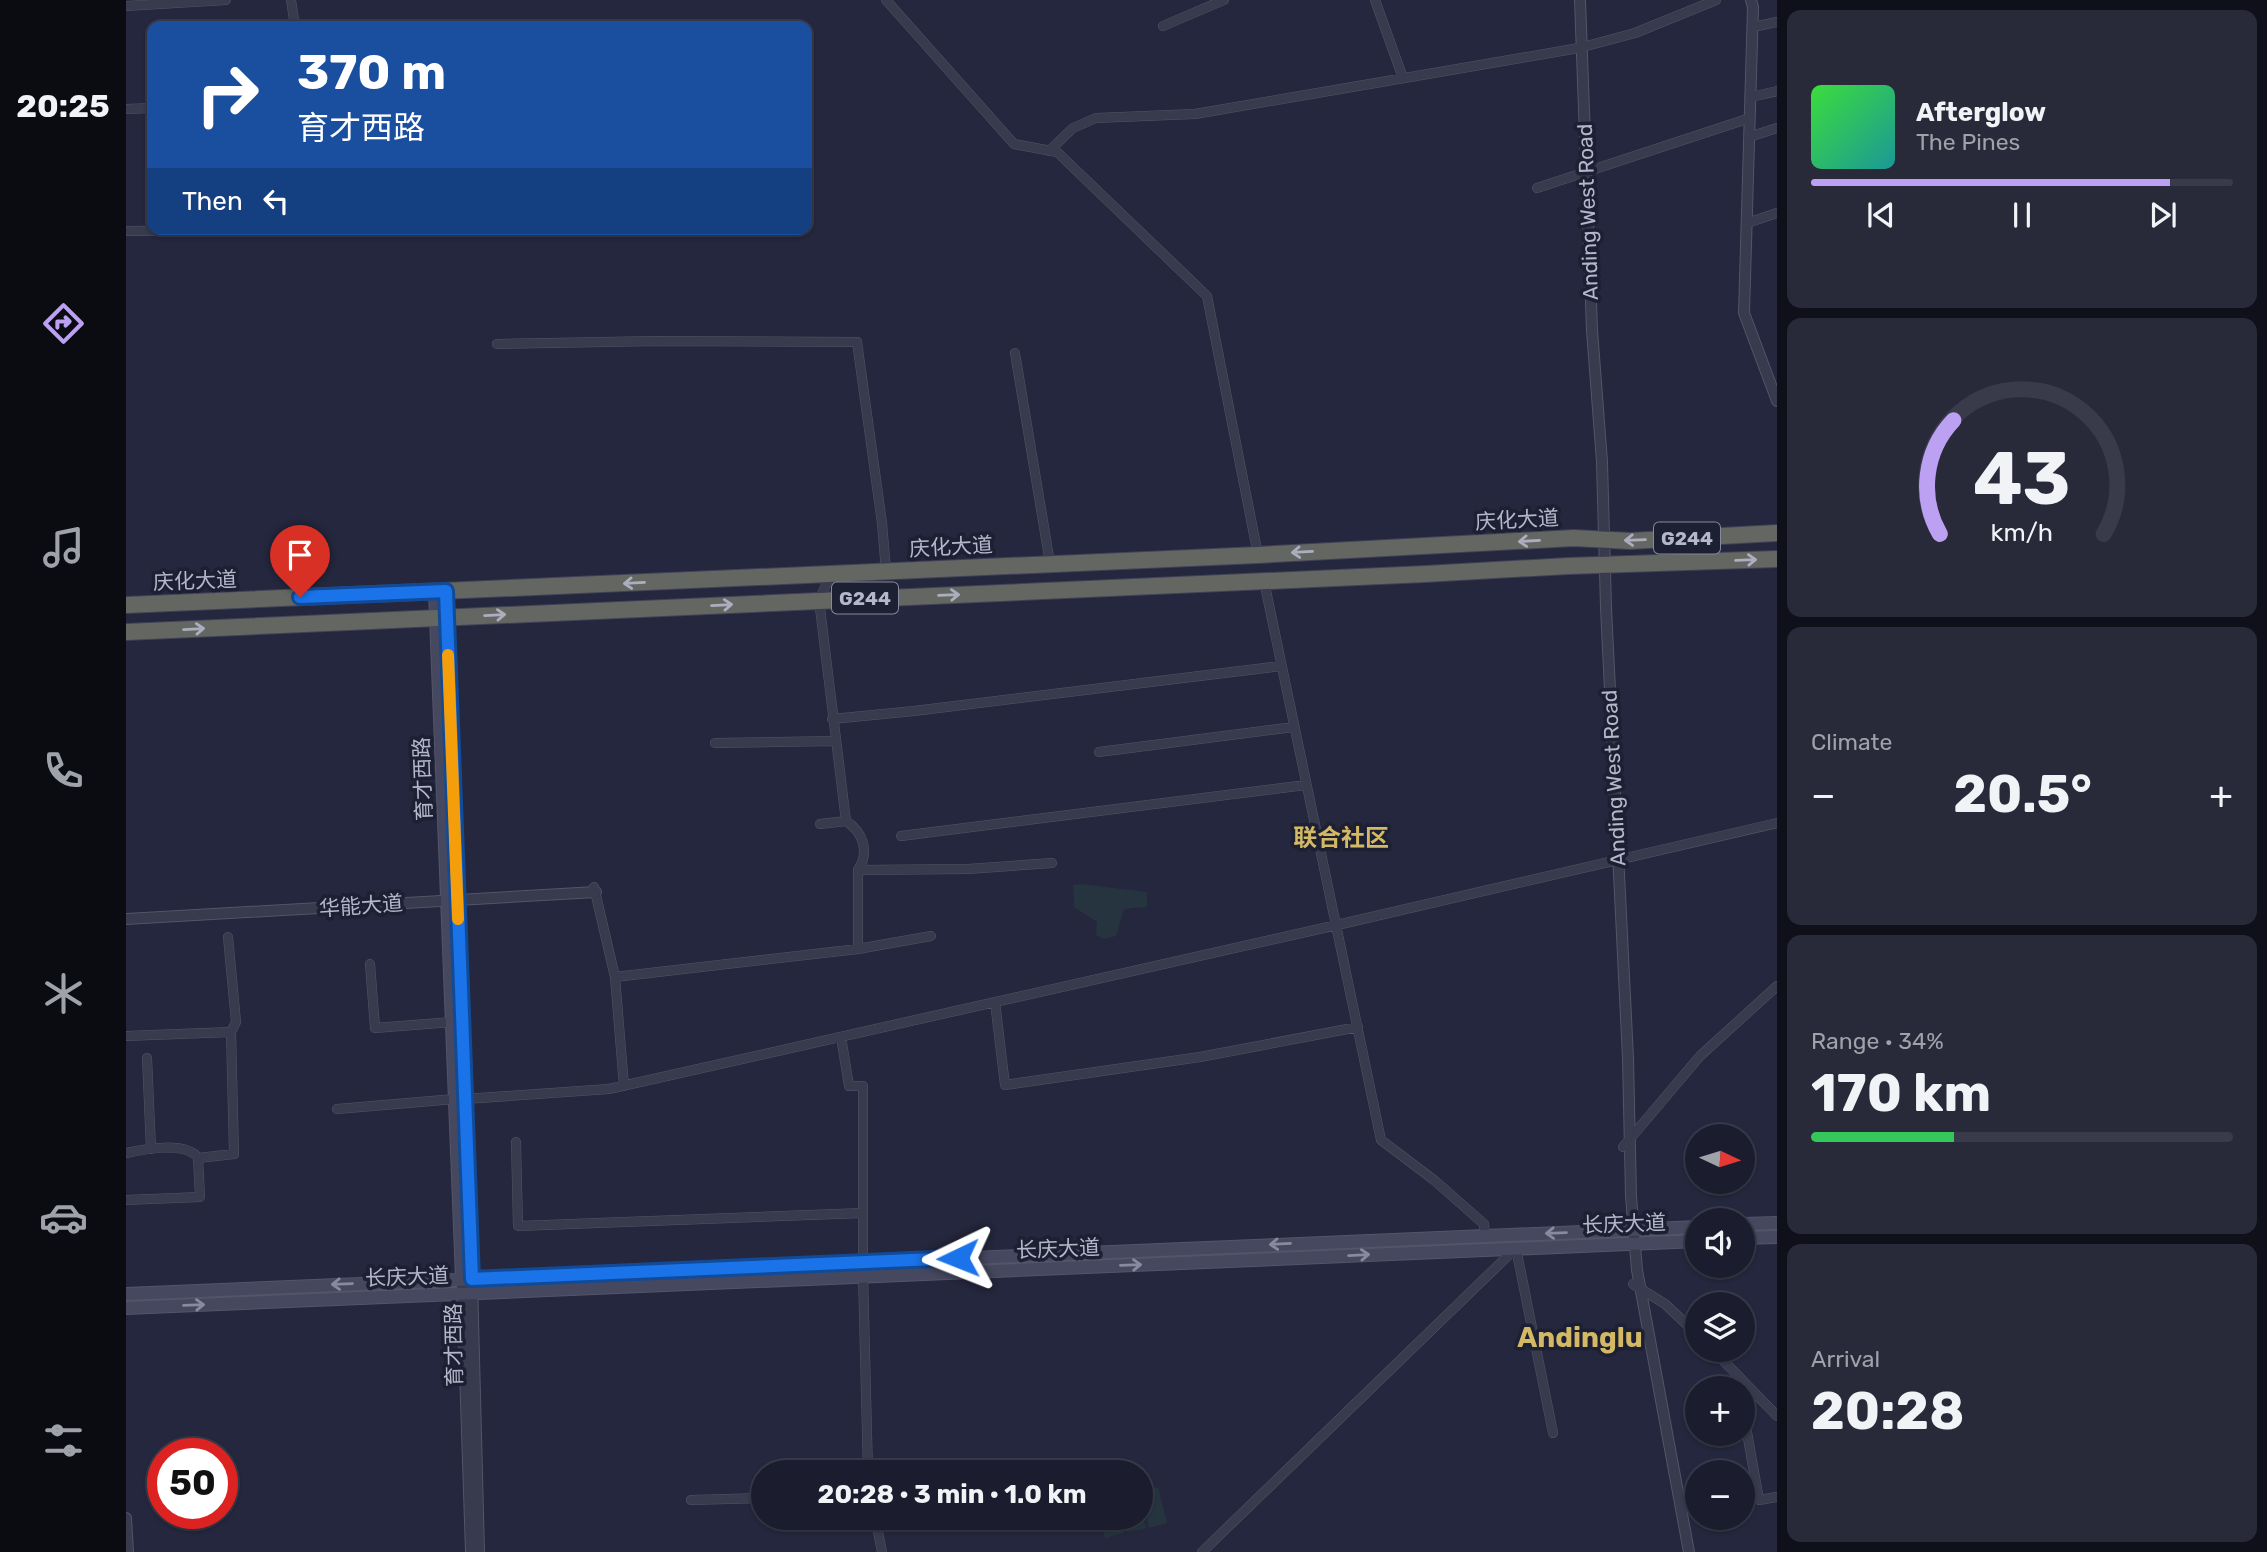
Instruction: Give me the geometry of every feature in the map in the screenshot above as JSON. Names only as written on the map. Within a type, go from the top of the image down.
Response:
[{"type":"highway","name":"庆化大道","points":[[126,605],[1258,555],[1574,538],[1630,541],[1777,533]]},
{"type":"highway","name":"G244","points":[[126,632],[1777,559]]},
{"type":"main road","name":"育才西路","points":[[440,591],[467,1279]]},
{"type":"main road","name":"育才西路","points":[[452,898],[452,1022],[460,1099]]},
{"type":"main road","points":[[1755,1224],[1777,1223]]},
{"type":"main road","name":"长庆大道","points":[[126,1294],[1685,1227]]},
{"type":"main road","points":[[1755,1238],[1777,1237]]},
{"type":"main road","name":"长庆大道","points":[[126,1308],[1685,1241]]},
{"type":"street","points":[[126,6],[226,0]]},
{"type":"street","points":[[291,0],[294,21]]},
{"type":"street","points":[[886,0],[1014,144],[1056,152],[1206,296],[1258,555]]},
{"type":"street","points":[[1163,26],[1224,0]]},
{"type":"street","points":[[1375,0],[1403,78]]},
{"type":"street","name":"Anding West Road","points":[[1574,0],[1579,48]]},
{"type":"street","name":"Anding West Road","points":[[1580,0],[1585,331],[1601,540],[1630,1229],[1637,1286],[1682,1552]]},
{"type":"street","points":[[1049,150],[1073,128],[1096,118],[1195,114],[1579,48],[1635,33],[1716,0]]},
{"type":"street","points":[[1751,0],[1754,7],[1744,313],[1777,401]]},
{"type":"street","points":[[1753,27],[1777,22]]},
{"type":"street","points":[[1751,97],[1777,91]]},
{"type":"street","points":[[126,109],[147,108]]},
{"type":"street","points":[[1538,188],[1750,118]]},
{"type":"street","points":[[1749,137],[1777,128]]},
{"type":"street","points":[[1747,223],[1777,213]]},
{"type":"street","points":[[126,232],[147,232]]},
{"type":"street","points":[[496,344],[658,341],[857,342],[882,523],[886,572]]},
{"type":"street","points":[[1015,353],[1050,563]]},
{"type":"street","points":[[831,574],[819,600],[846,821],[859,832],[862,840],[864,862],[858,870],[858,949]]},
{"type":"street","points":[[1264,581],[1381,1140],[1434,1180],[1476,1217],[1483,1224],[1485,1236]]},
{"type":"street","points":[[832,719],[1282,666]]},
{"type":"street","points":[[1099,752],[1294,727]]},
{"type":"street","points":[[715,743],[835,741]]},
{"type":"street","points":[[901,836],[1306,785]]},
{"type":"street","points":[[820,824],[846,821]]},
{"type":"street","points":[[337,1109],[609,1089],[1777,823]]},
{"type":"street","points":[[858,870],[968,869],[1052,863]]},
{"type":"street","points":[[595,890],[615,977],[624,1086]]},
{"type":"street","name":"华能大道","points":[[126,919],[595,890]]},
{"type":"street","name":"华能大道","points":[[126,913],[452,898]]},
{"type":"street","points":[[615,977],[858,949],[931,936]]},
{"type":"street","points":[[126,1153],[185,1148],[198,1158],[234,1154],[231,1032],[236,1022],[228,937]]},
{"type":"street","points":[[370,964],[374,1028],[452,1022]]},
{"type":"street","points":[[1626,1143],[1700,1056],[1777,986]]},
{"type":"street","points":[[995,1002],[1005,1085],[1200,1056],[1358,1027]]},
{"type":"street","points":[[126,1036],[231,1032]]},
{"type":"street","points":[[841,1037],[849,1086],[863,1086],[863,1262],[868,1460]]},
{"type":"street","points":[[147,1058],[151,1149]]},
{"type":"street","points":[[516,1142],[518,1226],[863,1213]]},
{"type":"street","points":[[126,1200],[200,1197],[198,1158]]},
{"type":"street","points":[[1516,1248],[1553,1433]]},
{"type":"street","points":[[1202,1552],[1516,1248]]},
{"type":"street","name":"育才西路","points":[[467,1279],[479,1552]]},
{"type":"street","points":[[1637,1286],[1665,1304],[1685,1323]]},
{"type":"street","name":"Anding West Road","points":[[1637,1286],[1689,1552]]},
{"type":"street","name":"育才西路","points":[[468,1294],[471,1552]]},
{"type":"street","points":[[1726,1362],[1777,1416]]},
{"type":"street","points":[[1736,1372],[1737,1376]]},
{"type":"street","points":[[1749,1446],[1759,1500],[1777,1497]]},
{"type":"street","points":[[691,1500],[751,1498]]},
{"type":"street","points":[[126,1518],[128,1552]]},
{"type":"street","points":[[878,1530],[882,1552]]},
{"type":"shaded area","points":[[1073,885],[1147,892],[1147,907],[1124,909],[1116,936],[1104,939],[1096,935],[1097,922],[1074,907]]},
{"type":"shaded area","points":[[1158,1487],[1167,1523],[1153,1527],[1153,1488]]},
{"type":"shaded area","points":[[1103,1530],[1123,1530],[1124,1533],[1105,1538]]},
{"type":"slow traffic","points":[[448,655],[458,919]]},
{"type":"district","name":"联合社区","points":[[1341,838]]},
{"type":"district","name":"Andinglu","points":[[1580,1337]]},
{"type":"route","points":[[300,597],[446,591],[472,1279],[958,1258]]}]
